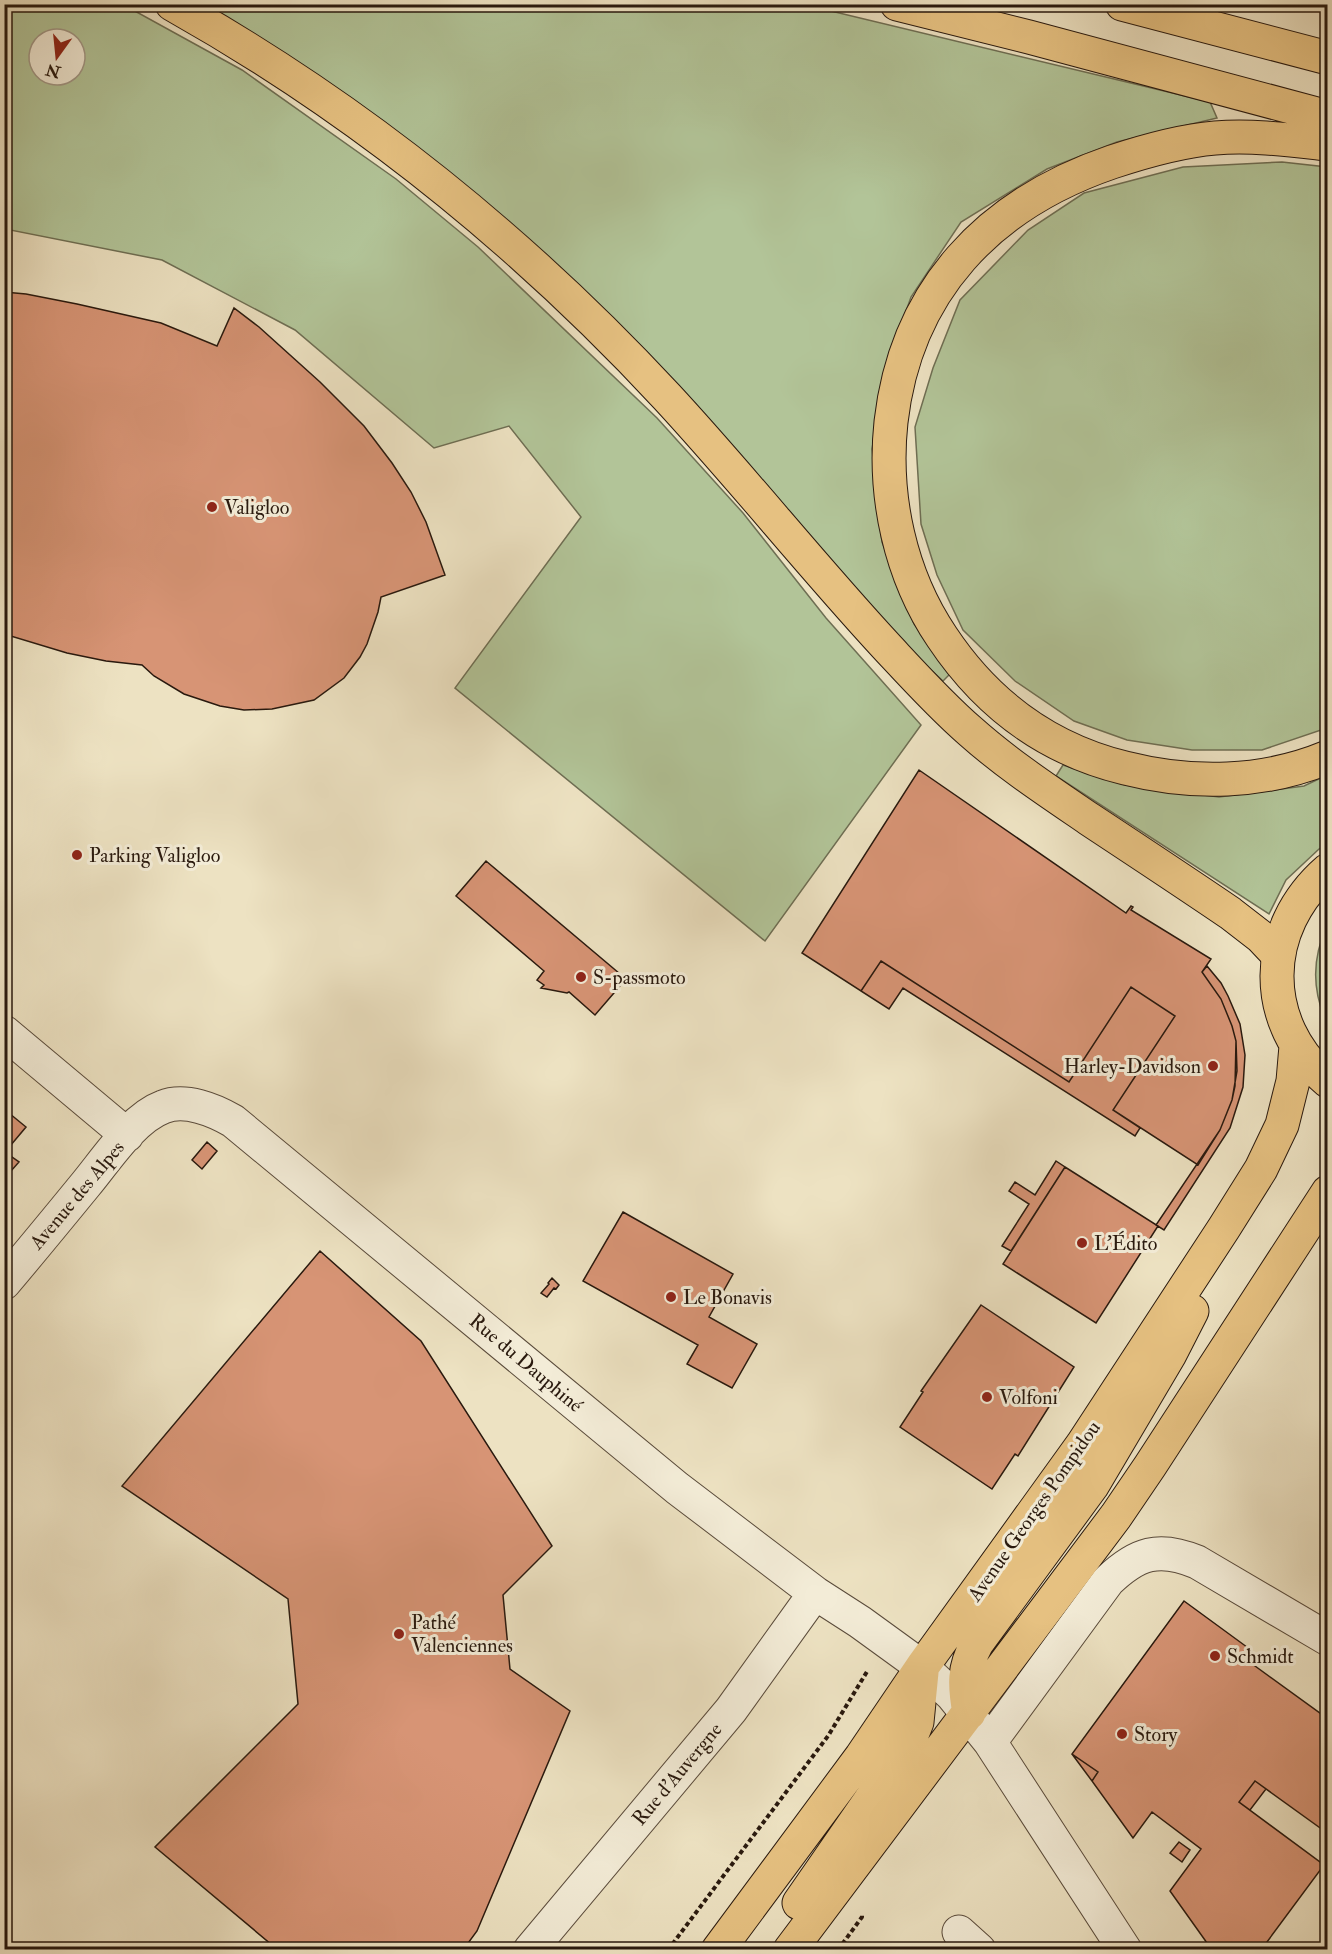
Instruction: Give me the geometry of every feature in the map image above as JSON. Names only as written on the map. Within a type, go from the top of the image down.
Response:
[{"type":"main road","points":[[172,4],[323,99],[408,160],[484,221],[574,303],[666,396],[832,587],[953,716],[1025,775],[1230,912],[1261,937],[1278,955]]},
{"type":"main road","points":[[897,4],[1328,117]]},
{"type":"main road","points":[[1122,4],[1328,58]]},
{"type":"main road","points":[[1328,144],[1238,137],[1215,138],[1159,148],[1129,156],[1075,176],[1050,187],[1007,214],[987,230],[954,265],[919,323],[897,388],[891,419],[888,462],[898,535],[914,586],[924,608],[965,670],[998,704],[1037,733],[1063,747],[1111,765],[1186,779],[1211,780],[1262,776],[1328,757]]},
{"type":"main road","points":[[1328,870],[1309,888],[1295,908],[1284,931],[1278,955],[1276,979],[1279,1002],[1296,1046],[1311,1066],[1328,1081]]},
{"type":"main road","name":"Avenue Georges Pompidou","points":[[718,1950],[861,1757],[922,1667],[1082,1445],[1261,1169],[1282,1125],[1289,1102],[1296,1046]]},
{"type":"main road","points":[[969,1713],[965,1686],[966,1670],[977,1643],[1075,1510],[1111,1456],[1170,1354],[1261,1169]]},
{"type":"main road","points":[[790,1950],[1127,1499],[1328,1192]]},
{"type":"main road","points":[[772,1950],[798,1905],[892,1769],[911,1737],[916,1722],[922,1667]]},
{"type":"street","points":[[4,1032],[127,1135]]},
{"type":"street","name":"Rue du Dauphiné","points":[[127,1135],[152,1113],[164,1106],[177,1104],[211,1110],[233,1120],[677,1488],[815,1593],[922,1667],[941,1683],[969,1713],[990,1742],[1125,1950]]},
{"type":"street","name":"Avenue des Alpes","points":[[4,1283],[127,1135]]},
{"type":"street","points":[[990,1742],[1108,1581],[1130,1562],[1141,1556],[1156,1553],[1168,1554],[1197,1562],[1328,1639]]},
{"type":"street","name":"Rue d'Auvergne","points":[[531,1950],[731,1710],[815,1593]]},
{"type":"path","points":[[668,1950],[828,1736],[886,1641]]},
{"type":"green space","points":[[4,5],[124,5],[242,70],[396,179],[478,247],[657,418],[743,513],[826,618],[921,725],[765,941],[455,688],[581,517],[509,426],[434,448],[295,330],[162,260],[5,229]]},
{"type":"green space","points":[[200,5],[806,5],[1210,102],[1217,118],[1117,142],[1047,169],[961,222],[911,297],[887,364],[872,449],[882,542],[914,624],[950,674],[943,681],[906,647],[736,453]]},
{"type":"green space","points":[[1282,162],[1327,167],[1327,728],[1262,750],[1192,750],[1127,740],[1074,721],[1015,681],[963,630],[937,575],[921,524],[915,427],[933,368],[960,300],[1028,230],[1084,193],[1183,167]]},
{"type":"green space","points":[[1063,765],[1125,785],[1219,797],[1304,786],[1327,775],[1327,844],[1286,880],[1269,914],[1056,776]]},
{"type":"green space","points":[[1327,926],[1327,1023],[1316,987],[1316,962]]},
{"type":"building","name":"Valigloo","points":[[4,292],[77,304],[161,323],[217,346],[234,308],[259,327],[320,382],[364,426],[411,492],[426,522],[445,575],[381,597],[367,644],[344,678],[314,700],[272,709],[244,710],[220,706],[184,694],[154,676],[142,665],[67,653],[4,634]]},
{"type":"building","points":[[919,770],[1126,913],[1131,906],[1133,907],[1131,910],[1211,959],[1202,972],[1221,999],[1232,1026],[1236,1041],[1237,1071],[1232,1100],[1220,1130],[1198,1165],[1113,1110],[1175,1016],[1131,987],[1069,1082],[881,961],[861,991],[802,953]]},
{"type":"building","points":[[486,861],[626,979],[595,1015],[569,992],[541,988],[544,985],[537,980],[544,971],[456,896]]},
{"type":"building","points":[[881,961],[1069,1082],[1131,987],[1175,1016],[1113,1110],[1140,1128],[1135,1136],[903,988],[889,1009],[861,991]]},
{"type":"building","points":[[1207,966],[1221,983],[1240,1024],[1245,1055],[1243,1087],[1230,1128],[1164,1230],[1156,1225],[1220,1130],[1235,1086],[1236,1041],[1221,999],[1202,972]]},
{"type":"building","points":[[4,1109],[26,1127],[5,1152],[19,1162],[11,1171],[4,1165]]},
{"type":"building","points":[[207,1142],[217,1151],[202,1169],[192,1160]]},
{"type":"building","points":[[1056,1161],[1065,1167],[1011,1251],[1002,1246],[1029,1204],[1009,1191],[1015,1182],[1035,1195]]},
{"type":"building","name":"L'Édito","points":[[1065,1167],[1158,1226],[1096,1323],[1003,1264]]},
{"type":"building","points":[[623,1212],[733,1274],[709,1317],[757,1344],[732,1388],[687,1364],[698,1345],[583,1281]]},
{"type":"building","name":"Pathé Valenciennes","points":[[320,1251],[421,1341],[552,1546],[503,1595],[510,1669],[570,1711],[477,1931],[463,1950],[278,1950],[155,1847],[298,1704],[288,1599],[122,1486]]},
{"type":"building","points":[[552,1278],[559,1285],[547,1297],[541,1293]]},
{"type":"building","name":"Volfoni","points":[[981,1305],[1074,1367],[1018,1456],[1015,1454],[992,1489],[900,1427],[923,1392],[921,1391]]},
{"type":"building","points":[[1184,1601],[1251,1650],[1244,1658],[1328,1719],[1328,1823],[1323,1830],[1255,1781],[1239,1802],[1324,1865],[1261,1950],[1212,1950],[1170,1891],[1201,1849],[1152,1812],[1133,1838],[1092,1781],[1098,1772],[1072,1754]]},
{"type":"building","points":[[1072,1754],[1098,1772],[1092,1781]]},
{"type":"building","points":[[1255,1781],[1266,1789],[1250,1810],[1239,1802]]},
{"type":"building","points":[[1179,1842],[1190,1850],[1182,1862],[1170,1853]]},
{"type":"place","name":"Valigloo","points":[[212,507]]},
{"type":"place","name":"Parking Valigloo","points":[[77,855]]},
{"type":"place","name":"S-passmoto","points":[[581,977]]},
{"type":"place","name":"Harley-Davidson","points":[[1213,1066]]},
{"type":"place","name":"L'Édito","points":[[1082,1243]]},
{"type":"place","name":"Le Bonavis","points":[[671,1297]]},
{"type":"place","name":"Volfoni","points":[[987,1397]]},
{"type":"place","name":"Pathé Valenciennes","points":[[399,1634]]},
{"type":"place","name":"Schmidt","points":[[1215,1656]]},
{"type":"place","name":"Story","points":[[1122,1734]]}]
